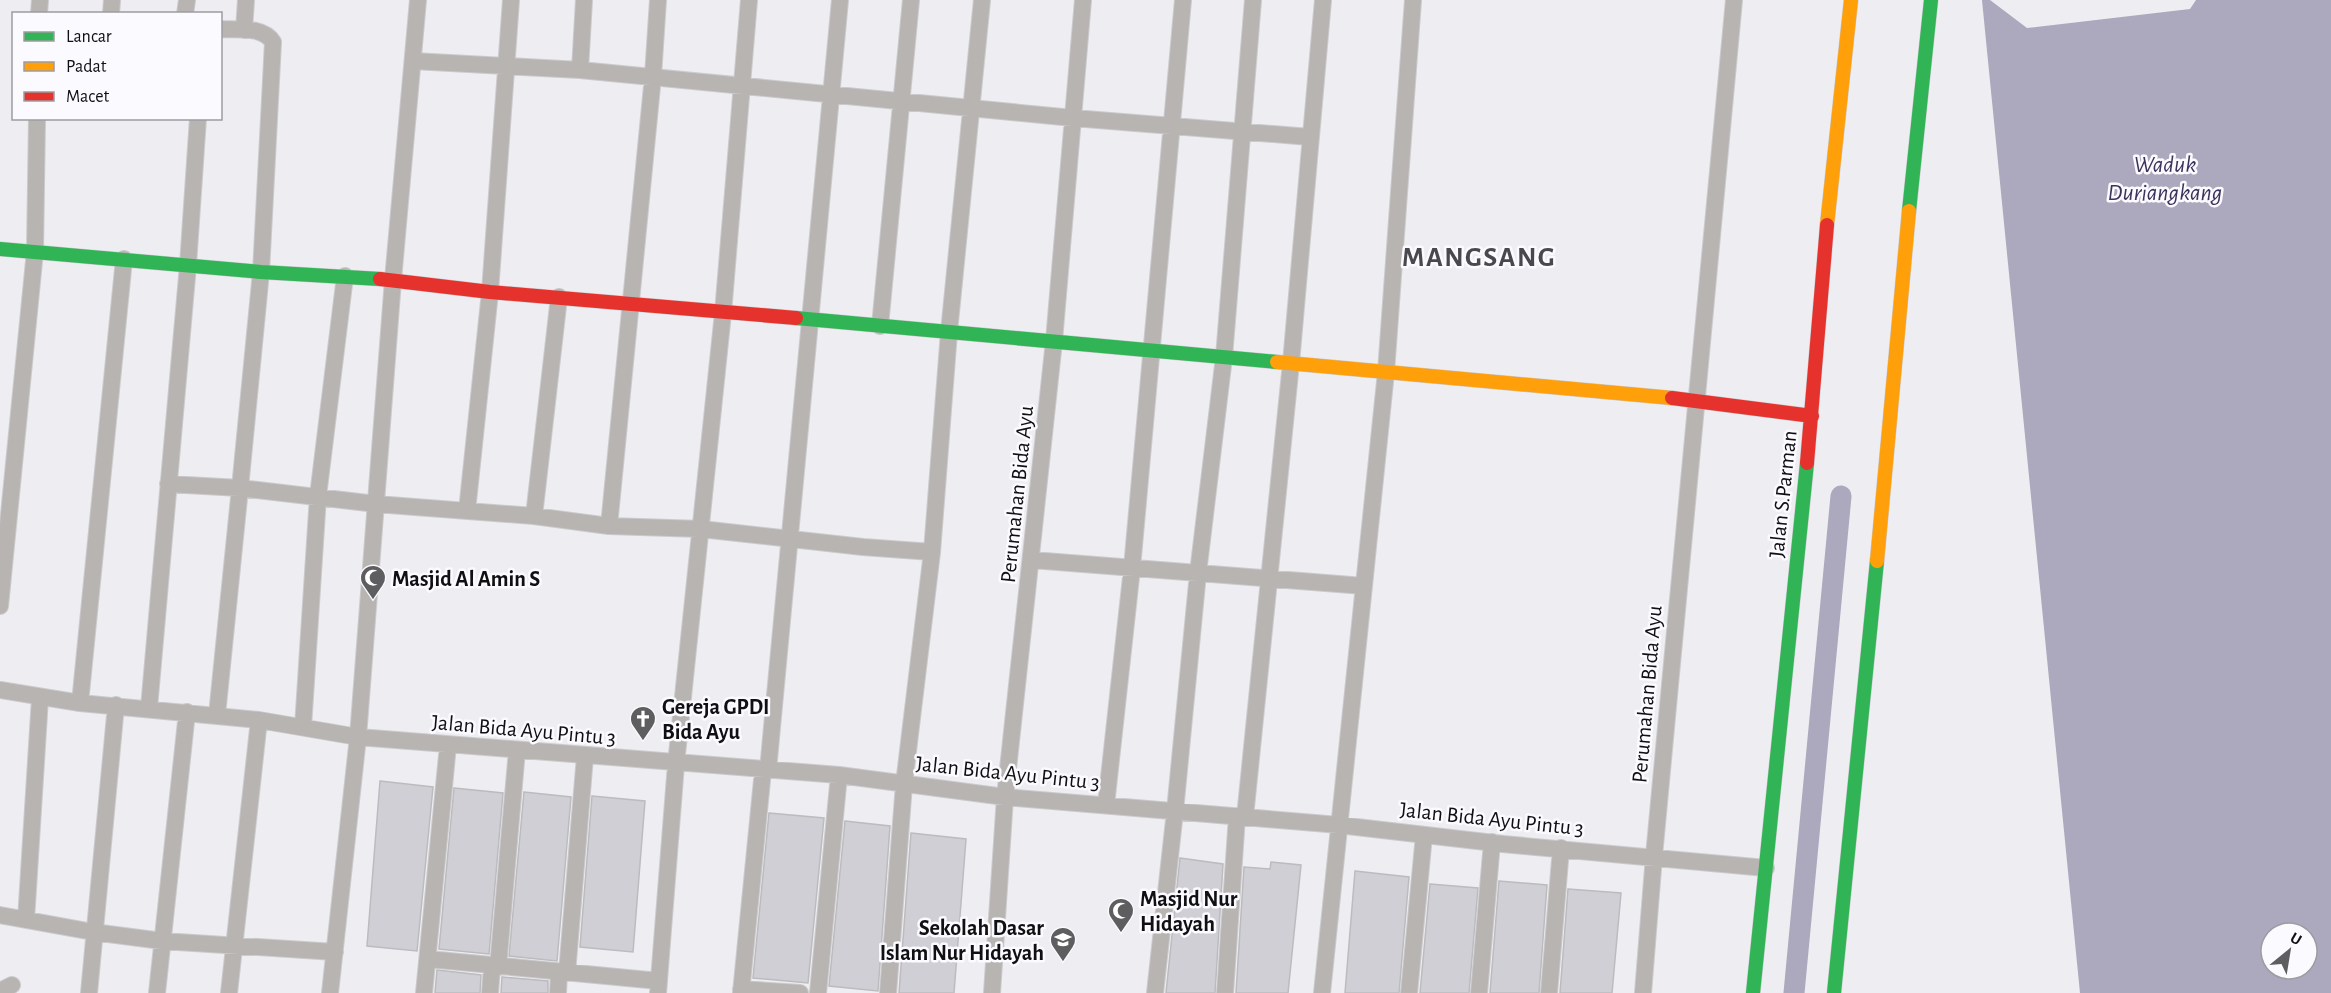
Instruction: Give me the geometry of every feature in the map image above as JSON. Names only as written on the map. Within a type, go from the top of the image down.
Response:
[{"type":"main road","name":"Jalan S.Parman","points":[[1753,993],[1812,416],[1827,222],[1851,0]]},
{"type":"main road","points":[[1834,993],[1866,686],[1903,275],[1931,0]]},
{"type":"main road","points":[[0,249],[261,272],[393,279],[490,292],[1696,400],[1812,416]]},
{"type":"street","points":[[244,30],[246,0]]},
{"type":"street","points":[[330,993],[358,737],[393,279],[418,0]]},
{"type":"street","points":[[467,511],[490,292],[511,0]]},
{"type":"street","points":[[580,70],[584,0]]},
{"type":"street","points":[[609,526],[653,76],[658,0]]},
{"type":"street","points":[[428,960],[563,972],[659,987],[676,764],[723,313],[749,0]]},
{"type":"street","points":[[800,993],[741,991],[790,539],[840,0]]},
{"type":"street","points":[[880,326],[911,0]]},
{"type":"street","points":[[888,993],[904,784],[932,552],[949,332],[982,0]]},
{"type":"street","name":"Perumahan Bida Ayu","points":[[992,993],[1005,797],[1054,341],[1083,0]]},
{"type":"street","points":[[1106,805],[1132,568],[1183,0]]},
{"type":"street","points":[[1155,993],[1176,811],[1198,573],[1224,357],[1253,0]]},
{"type":"street","points":[[1225,993],[1241,817],[1291,363],[1323,0]]},
{"type":"street","points":[[1322,993],[1386,372],[1413,0]]},
{"type":"street","name":"Perumahan Bida Ayu","points":[[1643,993],[1734,0]]},
{"type":"street","points":[[217,716],[261,272],[273,42],[261,31],[222,29]]},
{"type":"street","points":[[413,61],[653,76],[1074,118],[1310,137]]},
{"type":"street","points":[[0,606],[35,251],[37,120]]},
{"type":"street","points":[[149,708],[188,265],[198,120]]},
{"type":"street","points":[[80,703],[124,259]]},
{"type":"street","points":[[303,727],[318,496],[345,276]]},
{"type":"street","points":[[534,516],[559,297]]},
{"type":"street","points":[[168,484],[240,488],[376,504],[534,516],[609,526],[701,529],[932,552]]},
{"type":"street","points":[[1032,560],[1364,586]]},
{"type":"street","name":"Jalan Bida Ayu Pintu 3","points":[[0,690],[80,703],[259,720],[358,737],[676,764],[839,775],[1005,797],[1339,825],[1766,868]]},
{"type":"street","points":[[26,920],[40,698]]},
{"type":"street","points":[[89,993],[116,705]]},
{"type":"street","points":[[157,993],[187,712]]},
{"type":"street","points":[[229,993],[259,720]]},
{"type":"street","points":[[424,993],[448,745]]},
{"type":"street","points":[[490,993],[495,966],[517,750]]},
{"type":"street","points":[[558,993],[563,972],[585,756]]},
{"type":"street","points":[[818,993],[839,775]]},
{"type":"street","points":[[1409,993],[1424,835]]},
{"type":"street","points":[[1479,993],[1492,842]]},
{"type":"street","points":[[1549,993],[1561,848]]},
{"type":"street","points":[[0,915],[93,932],[162,941],[335,952]]},
{"type":"water","name":"Waduk Duriangkang","points":[[1982,0],[1990,0],[2027,28],[2190,9],[2196,0],[2331,0],[2331,993],[2080,993]]},
{"type":"building","points":[[380,781],[433,787],[417,951],[367,946]]},
{"type":"building","points":[[454,788],[503,793],[489,954],[439,949]]},
{"type":"building","points":[[524,792],[571,797],[557,961],[509,956]]},
{"type":"building","points":[[592,796],[645,801],[633,952],[580,947]]},
{"type":"building","points":[[769,813],[824,818],[808,983],[753,978]]},
{"type":"building","points":[[845,821],[890,826],[878,991],[829,986]]},
{"type":"building","points":[[911,833],[966,839],[954,993],[899,993]]},
{"type":"building","points":[[1180,858],[1223,864],[1215,993],[1166,993]]},
{"type":"building","points":[[1271,862],[1301,865],[1288,993],[1236,993],[1244,867],[1270,869]]},
{"type":"building","points":[[1355,871],[1409,877],[1399,993],[1345,993]]},
{"type":"building","points":[[1499,881],[1547,885],[1539,993],[1490,993]]},
{"type":"building","points":[[1430,884],[1478,888],[1469,993],[1420,993]]},
{"type":"building","points":[[1568,889],[1621,893],[1612,993],[1560,993]]},
{"type":"building","points":[[437,970],[481,975],[480,993],[435,993]]},
{"type":"building","points":[[502,977],[548,981],[548,993],[501,993]]},
{"type":"waterway","points":[[1794,993],[1841,496]]},
{"type":"traffic: fast","points":[[1909,211],[1931,0]]},
{"type":"traffic: fast","points":[[0,249],[261,272],[380,279]]},
{"type":"traffic: fast","points":[[796,318],[1277,362]]},
{"type":"traffic: fast","points":[[1753,993],[1807,463]]},
{"type":"traffic: fast","points":[[1834,993],[1877,561]]},
{"type":"traffic: slow","points":[[1827,225],[1851,0]]},
{"type":"traffic: slow","points":[[1877,561],[1909,211]]},
{"type":"traffic: slow","points":[[1277,362],[1672,398]]},
{"type":"traffic: jam","points":[[1807,463],[1827,225]]},
{"type":"traffic: jam","points":[[380,279],[490,292],[796,318]]},
{"type":"traffic: jam","points":[[1672,398],[1812,416]]},
{"type":"place","name":"Masjid Al Amin S","points":[[373,601]]},
{"type":"place","name":"Gereja GPDI Bida Ayu","points":[[643,742]]},
{"type":"place","name":"Masjid Nur Hidayah","points":[[1121,934]]},
{"type":"place","name":"Sekolah Dasar Islam Nur Hidayah","points":[[1063,963]]},
{"type":"district","name":"MANGSANG","points":[[1479,256]]}]
